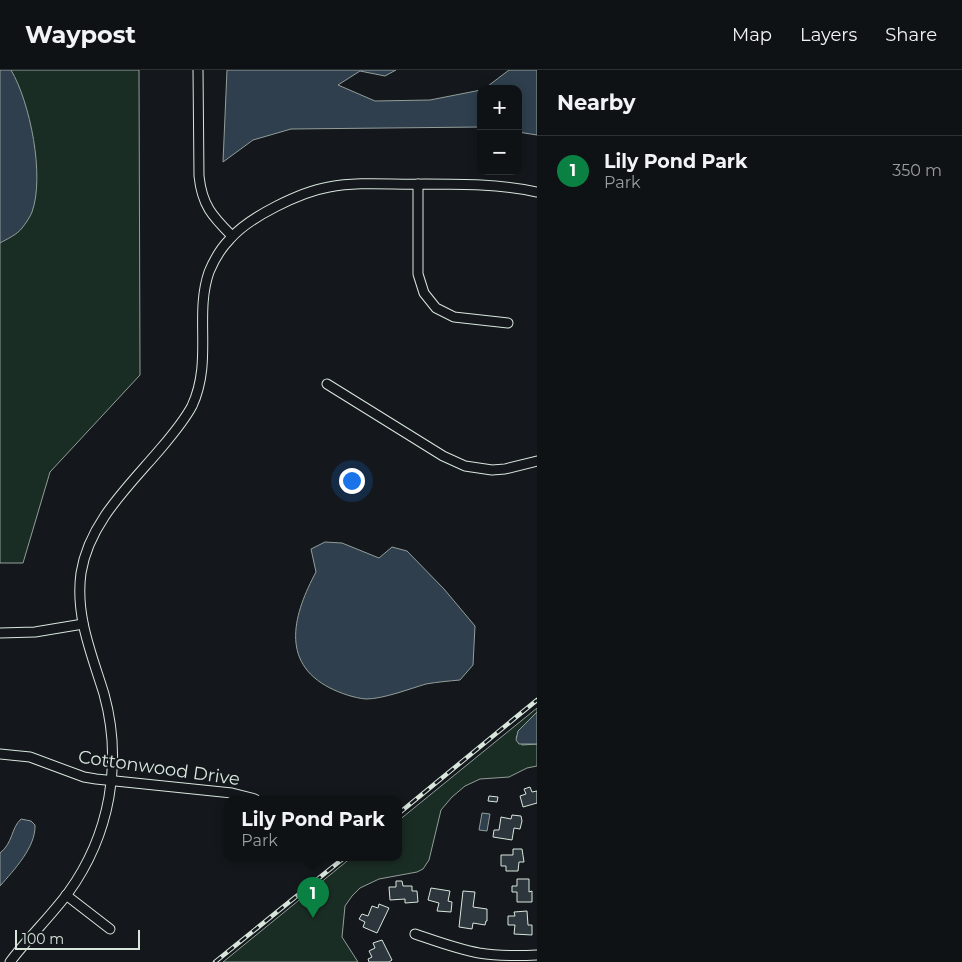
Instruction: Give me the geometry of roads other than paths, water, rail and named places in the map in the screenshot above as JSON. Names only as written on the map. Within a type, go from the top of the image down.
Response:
[{"type":"street","points":[[198,70],[200,191],[210,212],[232,236]]},
{"type":"street","points":[[418,184],[418,270],[420,284],[424,293],[436,308],[454,317],[508,323]]},
{"type":"street","points":[[10,962],[66,895],[80,875],[98,841],[109,805],[113,759],[109,718],[83,624],[79,592],[81,576],[87,548],[94,532],[112,505],[184,419],[198,391],[204,359],[205,289],[214,262],[220,251],[232,236],[243,227],[277,206],[315,190],[345,185],[418,184],[496,185],[537,192]]},
{"type":"street","points":[[327,384],[443,456],[465,466],[506,470],[537,461]]},
{"type":"street","points":[[0,633],[35,632],[83,624]]},
{"type":"street","name":"Cottonwood Drive","points":[[0,754],[30,757],[84,777],[232,793],[244,796]]},
{"type":"street","points":[[66,895],[110,929]]},
{"type":"street","points":[[415,934],[479,953],[537,955]]},
{"type":"water","points":[[0,70],[11,70],[24,101],[34,140],[37,179],[36,197],[29,218],[18,232],[0,243]]},
{"type":"water","points":[[227,70],[396,70],[385,76],[360,71],[338,85],[375,101],[430,100],[477,91],[477,127],[291,129],[253,140],[223,162]]},
{"type":"water","points":[[509,70],[537,70],[537,135],[522,133],[522,85],[489,85]]},
{"type":"water","points":[[325,542],[342,543],[379,558],[392,547],[407,551],[444,589],[475,626],[473,665],[460,680],[426,684],[388,696],[366,699],[338,692],[314,677],[303,665],[297,651],[297,620],[308,588],[316,572],[311,549]]},
{"type":"water","points":[[537,712],[537,744],[519,744],[516,740],[518,731]]},
{"type":"water","points":[[482,813],[490,814],[487,831],[479,830]]},
{"type":"water","points":[[21,819],[31,821],[35,825],[32,842],[23,858],[0,886],[0,853],[7,845]]},
{"type":"railway","points":[[402,811],[537,700]]},
{"type":"railway","points":[[215,962],[340,861]]},
{"type":"place","name":"Lily Pond Park","points":[[313,918]]}]
